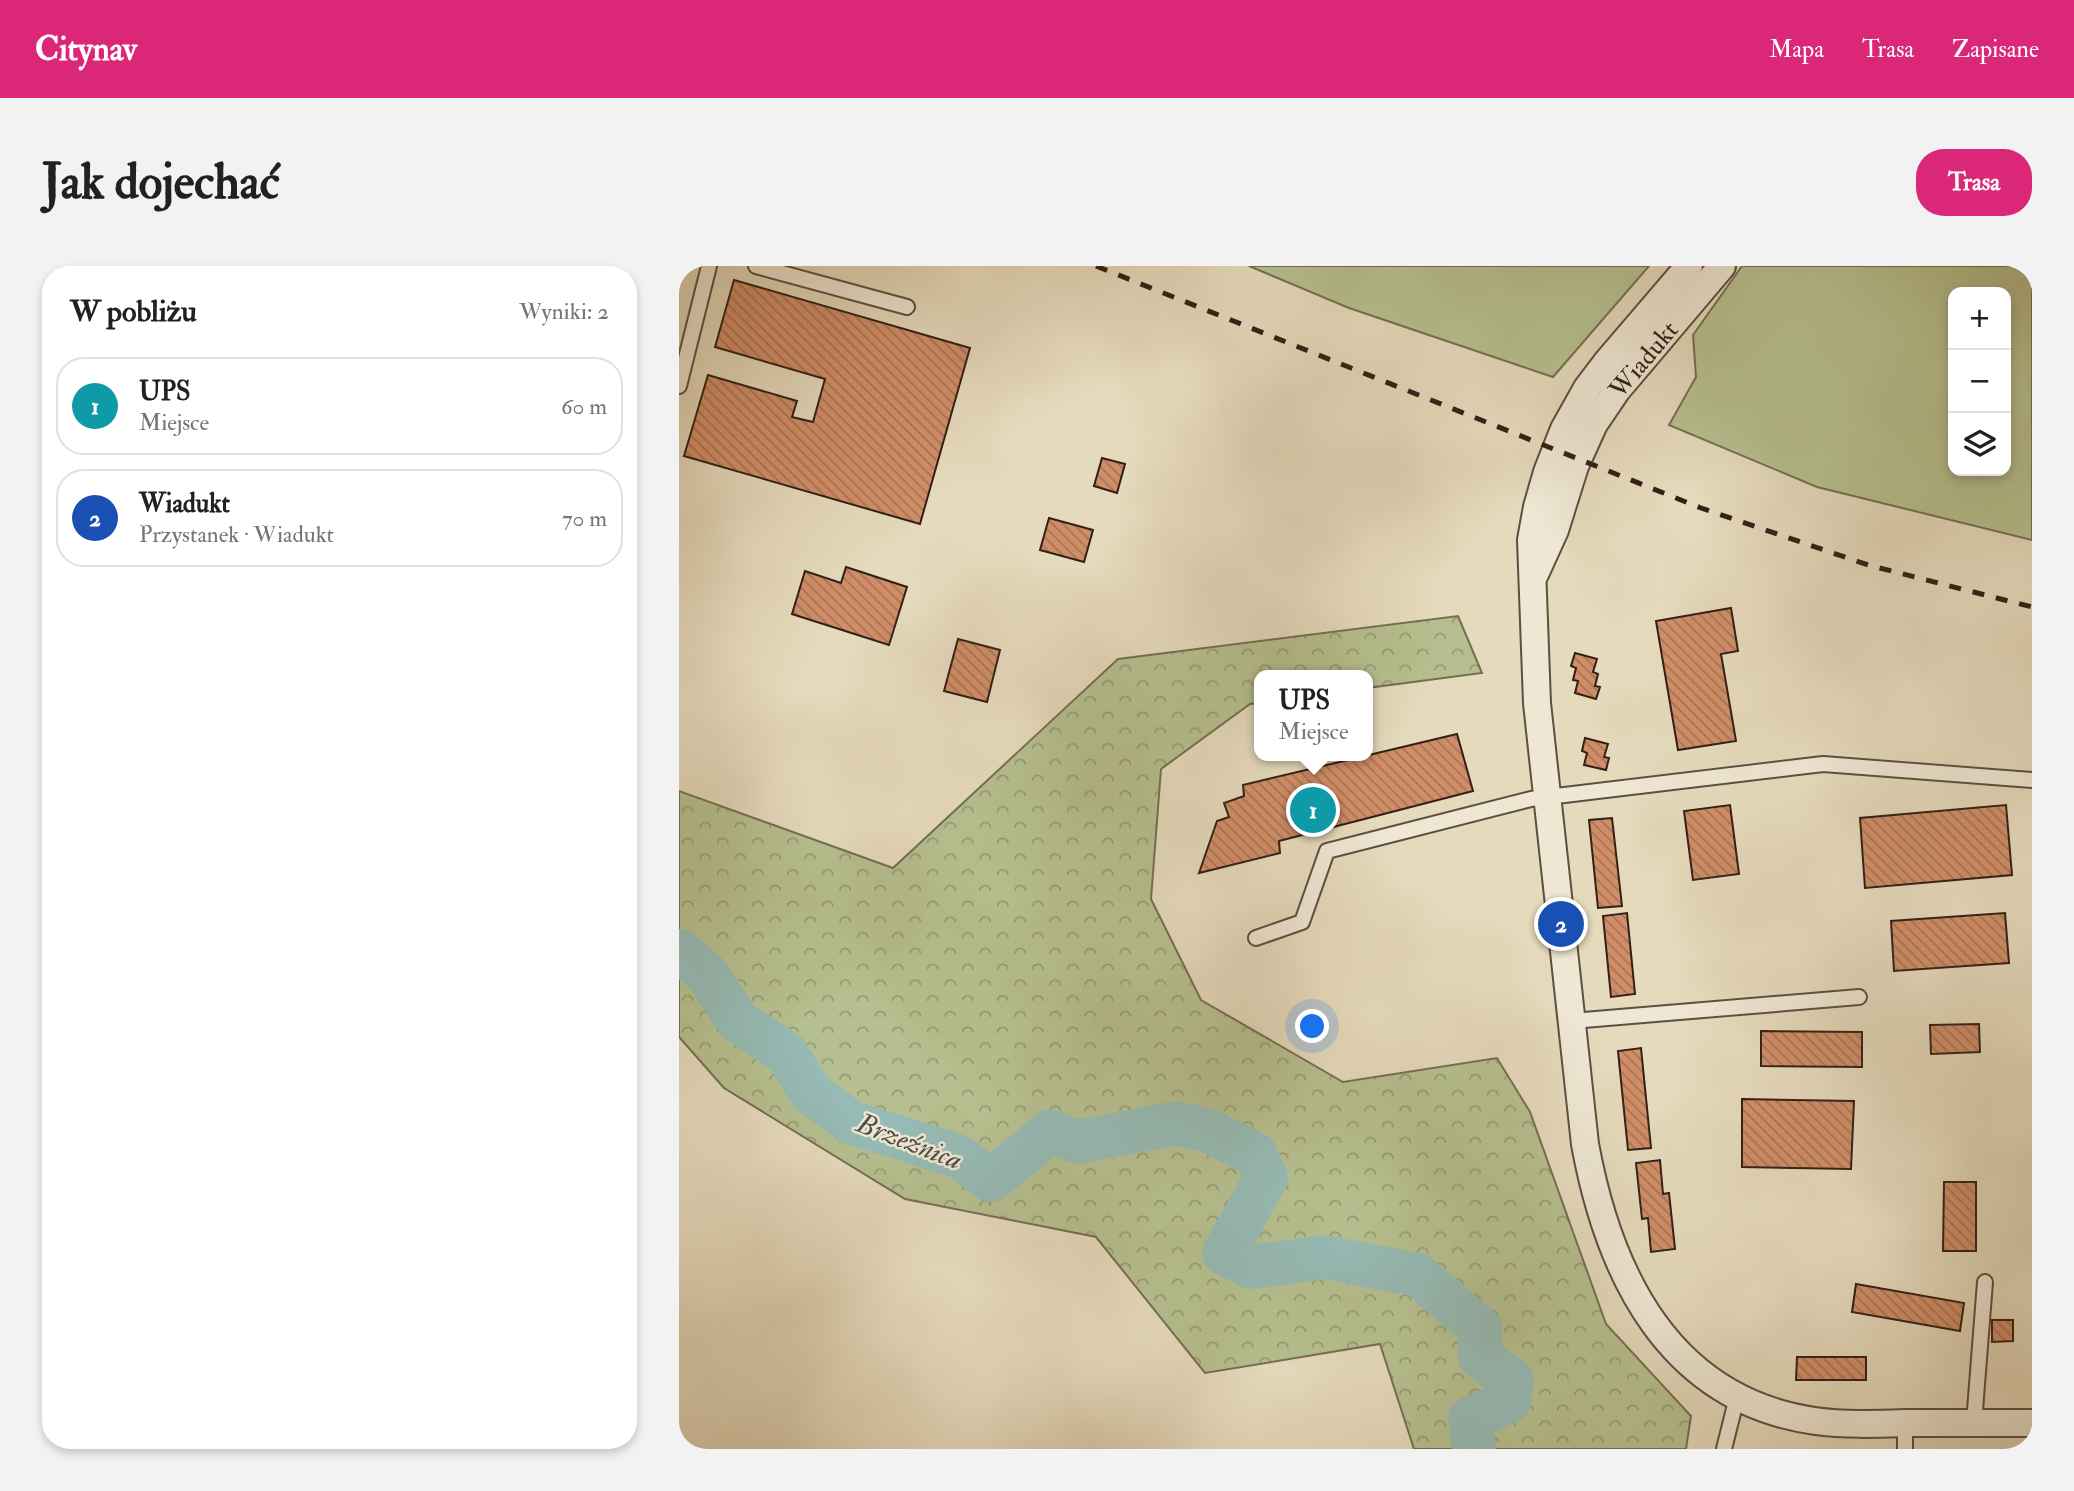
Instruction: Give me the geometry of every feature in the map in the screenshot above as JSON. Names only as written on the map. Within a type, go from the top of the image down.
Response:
[{"type":"street","name":"Wiadukt","points":[[1689,266],[1587,388],[1564,429],[1546,472],[1531,540],[1538,703],[1571,1021],[1590,1169],[1603,1218],[1641,1301],[1665,1338],[1696,1371],[1737,1397],[1766,1410],[1815,1421],[1861,1424],[1905,1436],[1974,1423],[2032,1423]]},
{"type":"street","name":"Wiadukt","points":[[1532,579],[1555,530],[1574,466],[1594,424],[1616,390],[1722,266]]},
{"type":"lane","points":[[679,386],[709,266]]},
{"type":"lane","points":[[756,266],[907,307]]},
{"type":"lane","points":[[1256,938],[1302,922],[1327,851],[1531,799],[1823,764],[2032,780]]},
{"type":"lane","points":[[1571,1021],[1859,997]]},
{"type":"lane","points":[[1974,1423],[1985,1282]]},
{"type":"lane","points":[[1724,1449],[1737,1397]]},
{"type":"green space","points":[[1249,266],[1649,266],[1553,377],[1349,308]]},
{"type":"green space","points":[[1742,266],[2032,266],[2032,540],[1817,487],[1669,425],[1696,377],[1693,335]]},
{"type":"green space","points":[[1458,616],[1482,673],[1373,687],[1373,670],[1254,670],[1254,704],[1161,769],[1151,899],[1201,1000],[1343,1082],[1497,1058],[1530,1112],[1606,1324],[1691,1416],[1686,1449],[1414,1449],[1380,1344],[1205,1373],[1096,1237],[905,1199],[724,1088],[679,1037],[679,791],[893,868],[1118,659]]},
{"type":"building","points":[[734,280],[970,348],[920,524],[684,456],[708,375],[797,401],[792,417],[813,422],[825,379],[715,347]]},
{"type":"building","points":[[1102,458],[1125,464],[1117,493],[1094,486]]},
{"type":"building","points":[[1049,518],[1093,530],[1084,562],[1040,550]]},
{"type":"building","points":[[846,567],[907,587],[889,645],[792,614],[805,571],[841,583]]},
{"type":"building","points":[[1731,608],[1738,651],[1721,654],[1736,741],[1678,750],[1656,621]]},
{"type":"building","points":[[958,639],[1000,650],[987,702],[944,691]]},
{"type":"building","points":[[1575,653],[1597,659],[1593,672],[1598,674],[1595,686],[1600,687],[1596,699],[1575,693],[1578,681],[1573,680],[1576,668],[1571,666]]},
{"type":"building","points":[[1457,734],[1473,791],[1279,841],[1280,853],[1199,873],[1217,821],[1229,817],[1224,803],[1244,796],[1243,785],[1344,761],[1373,761],[1373,754]]},
{"type":"building","points":[[1585,738],[1608,744],[1604,757],[1609,758],[1606,770],[1584,765],[1587,753],[1582,751]]},
{"type":"building","points":[[1730,805],[1739,874],[1693,880],[1684,811]]},
{"type":"building","points":[[2006,805],[2012,875],[1865,888],[1860,818]]},
{"type":"building","points":[[1612,818],[1622,906],[1598,908],[1589,820]]},
{"type":"building","points":[[1627,913],[1635,994],[1611,997],[1603,916]]},
{"type":"building","points":[[2005,913],[2009,963],[1894,971],[1891,921]]},
{"type":"building","points":[[1979,1024],[1980,1052],[1931,1054],[1930,1025]]},
{"type":"building","points":[[1761,1031],[1862,1032],[1862,1067],[1761,1066]]},
{"type":"building","points":[[1641,1048],[1651,1148],[1628,1150],[1618,1051]]},
{"type":"building","points":[[1742,1099],[1854,1101],[1851,1169],[1742,1167]]},
{"type":"building","points":[[1660,1160],[1663,1194],[1669,1193],[1675,1249],[1651,1252],[1648,1218],[1642,1219],[1636,1163]]},
{"type":"building","points":[[1944,1182],[1976,1182],[1976,1251],[1943,1251]]},
{"type":"building","points":[[1856,1284],[1964,1303],[1960,1331],[1852,1312]]},
{"type":"building","points":[[1992,1320],[2013,1320],[2013,1341],[1992,1342]]},
{"type":"building","points":[[1797,1357],[1866,1357],[1866,1380],[1796,1380]]},
{"type":"waterway","name":"Brzeźnica","points":[[679,951],[707,974],[738,1021],[786,1053],[812,1094],[852,1123],[958,1156],[991,1180],[1050,1132],[1079,1142],[1176,1123],[1209,1131],[1255,1154],[1266,1178],[1224,1253],[1251,1267],[1325,1257],[1418,1275],[1480,1328],[1480,1357],[1512,1380],[1509,1401],[1470,1419],[1474,1449]]},
{"type":"railway","points":[[1096,266],[1701,508],[1868,565],[2032,607]]},
{"type":"place","name":"UPS","points":[[1313,810]]},
{"type":"place","name":"Wiadukt","points":[[1561,924]]}]
